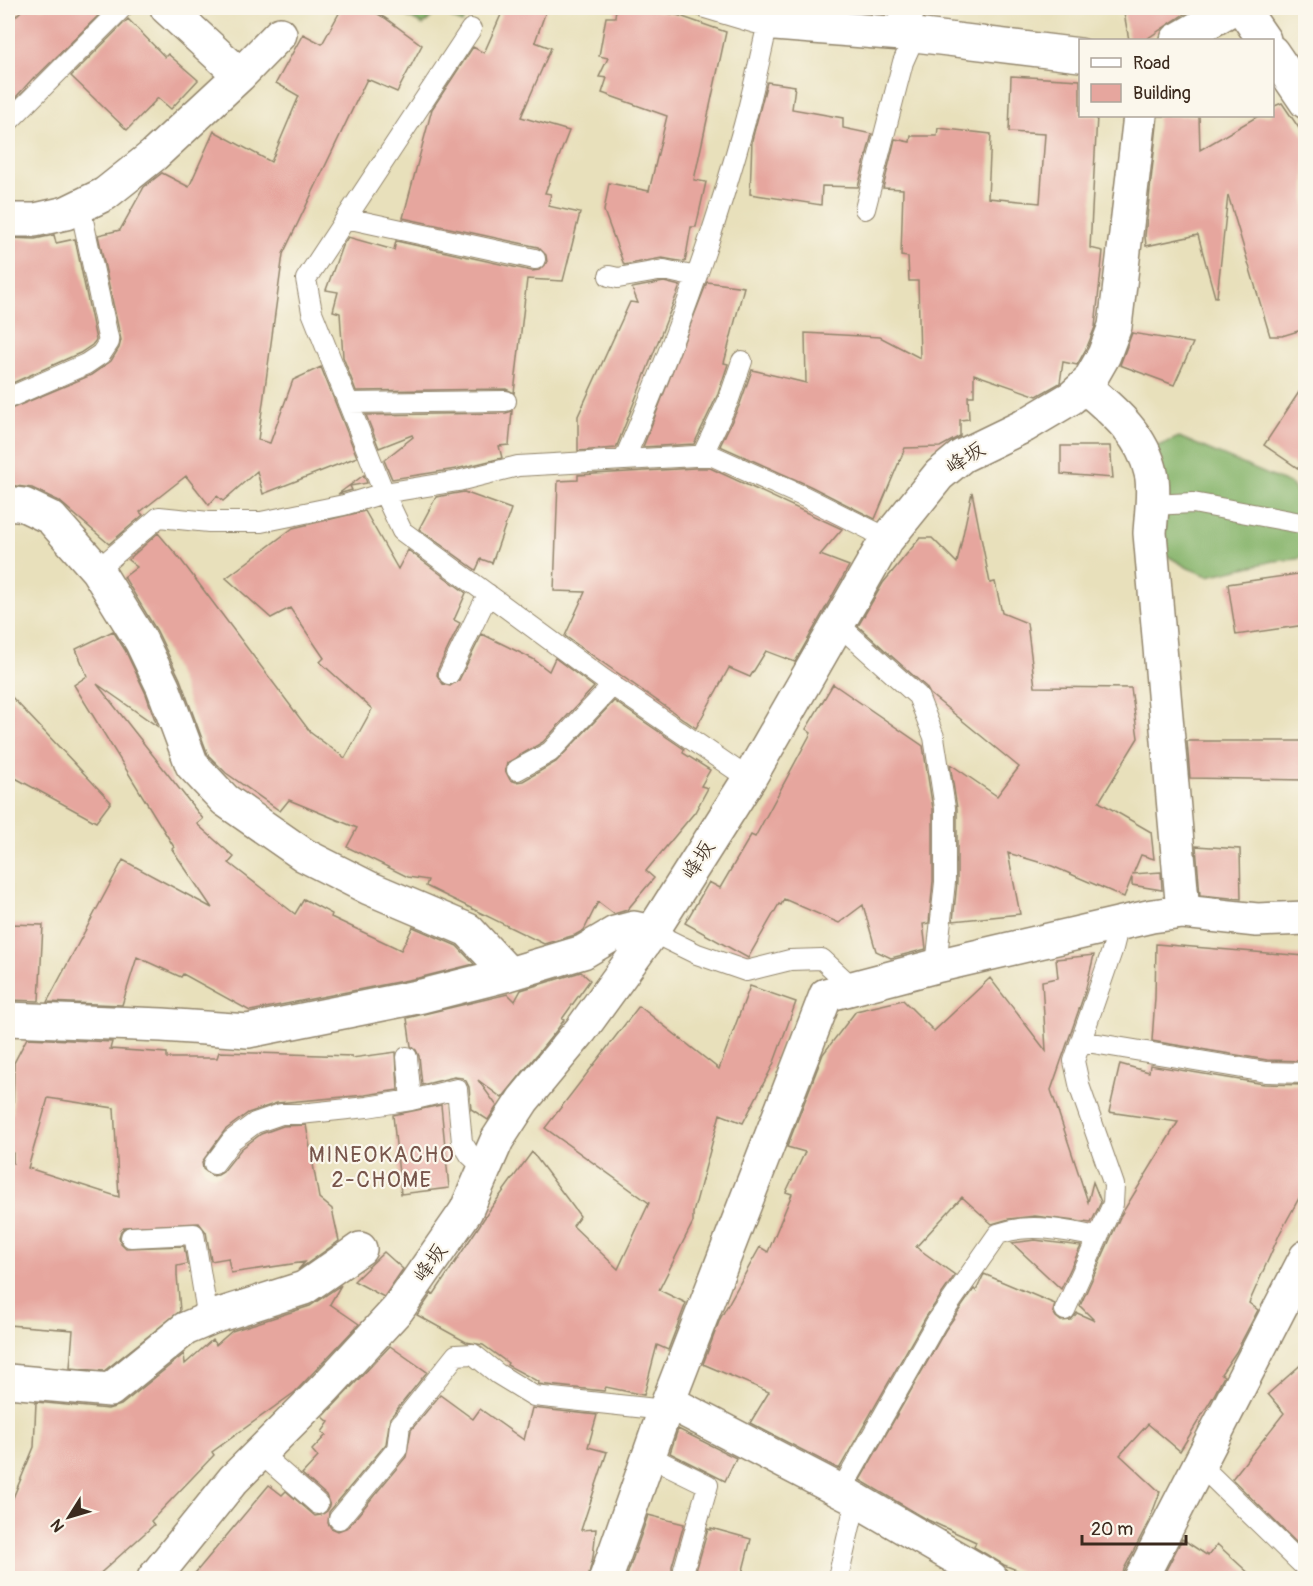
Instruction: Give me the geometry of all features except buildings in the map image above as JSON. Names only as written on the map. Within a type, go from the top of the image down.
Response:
[{"type":"street","points":[[167,8],[240,75]]},
{"type":"street","points":[[1179,39],[1233,8]]},
{"type":"street","points":[[1242,8],[1263,39]]},
{"type":"street","points":[[770,18],[908,26],[1079,56]]},
{"type":"street","points":[[8,219],[35,220],[66,213],[105,194],[154,155],[240,75],[280,34]]},
{"type":"street","points":[[1274,55],[1305,102]]},
{"type":"street","name":"峰坂","points":[[154,1578],[233,1480],[325,1388],[398,1309],[466,1211],[497,1140],[523,1100],[580,1030],[652,932],[749,779],[889,539],[939,475],[962,456],[1024,426],[1071,398],[1084,386],[1104,355],[1115,326],[1140,117]]},
{"type":"street","points":[[1084,386],[1118,416],[1142,446],[1152,474],[1150,533],[1183,912]]},
{"type":"street","points":[[8,503],[24,504],[51,518],[97,570],[141,641],[163,687],[192,765],[225,800],[304,855],[369,888],[468,930],[509,974]]},
{"type":"street","points":[[606,1578],[667,1406],[826,995],[936,966],[1152,916],[1183,912],[1257,920],[1305,918]]},
{"type":"street","points":[[8,1019],[162,1024],[248,1030],[422,996],[509,974],[583,952],[615,933],[634,928],[652,932]]},
{"type":"street","points":[[8,1381],[110,1390],[185,1329],[208,1319],[304,1288],[360,1249]]},
{"type":"street","points":[[1142,1578],[1305,1257]]},
{"type":"street","points":[[667,1406],[848,1496],[991,1578]]},
{"type":"lane","points":[[8,122],[122,8]]},
{"type":"lane","points":[[705,8],[755,23],[770,18]]},
{"type":"lane","points":[[624,460],[648,404],[696,277],[744,126],[770,18]]},
{"type":"lane","points":[[865,209],[903,62],[908,26]]},
{"type":"lane","points":[[471,29],[306,279],[312,312],[384,493],[402,531],[614,685],[749,779]]},
{"type":"lane","points":[[8,398],[86,364],[101,354],[109,342],[80,206]]},
{"type":"lane","points":[[346,218],[535,259]]},
{"type":"lane","points":[[609,276],[618,278],[664,270],[696,277]]},
{"type":"lane","points":[[702,456],[729,399],[742,361]]},
{"type":"lane","points":[[348,403],[506,401]]},
{"type":"lane","points":[[97,570],[159,517],[209,522],[261,522],[344,505],[384,493],[458,481],[518,466],[702,456],[713,456],[805,497],[889,539]]},
{"type":"lane","points":[[1151,505],[1193,503],[1305,524]]},
{"type":"lane","points":[[449,674],[488,594]]},
{"type":"lane","points":[[839,625],[918,696],[934,737],[945,808],[945,882],[936,966]]},
{"type":"lane","points":[[517,770],[550,752],[614,685]]},
{"type":"lane","points":[[1065,1310],[1113,1204],[1114,1185],[1080,1088],[1074,1061],[1113,948],[1116,936],[1114,925]]},
{"type":"lane","points":[[652,932],[698,954],[746,971],[790,960],[822,959],[852,987]]},
{"type":"lane","points":[[1081,1041],[1266,1072],[1305,1073]]},
{"type":"lane","points":[[407,1057],[411,1100]]},
{"type":"lane","points":[[214,1164],[232,1140],[255,1123],[281,1114],[300,1114],[411,1100],[457,1089],[462,1142],[470,1155],[485,1168]]},
{"type":"lane","points":[[838,1578],[848,1496],[936,1323],[998,1234],[1013,1228],[1048,1228],[1098,1237]]},
{"type":"lane","points":[[131,1237],[194,1234],[208,1319]]},
{"type":"lane","points":[[339,1519],[397,1449],[400,1425],[456,1355],[473,1354],[498,1374],[534,1396],[667,1406]]},
{"type":"lane","points":[[260,1453],[318,1504]]},
{"type":"lane","points":[[649,1456],[708,1485],[684,1569],[684,1578]]},
{"type":"lane","points":[[1200,1465],[1305,1568]]},
{"type":"green space","points":[[391,8],[472,8],[462,23],[438,11],[423,25]]},
{"type":"green space","points":[[1179,437],[1292,485],[1305,506],[1305,553],[1298,559],[1274,561],[1208,576],[1188,568],[1159,551],[1151,449]]},
{"type":"district","name":"MINEOKACHO 2-CHOME","points":[[382,1166]]}]
